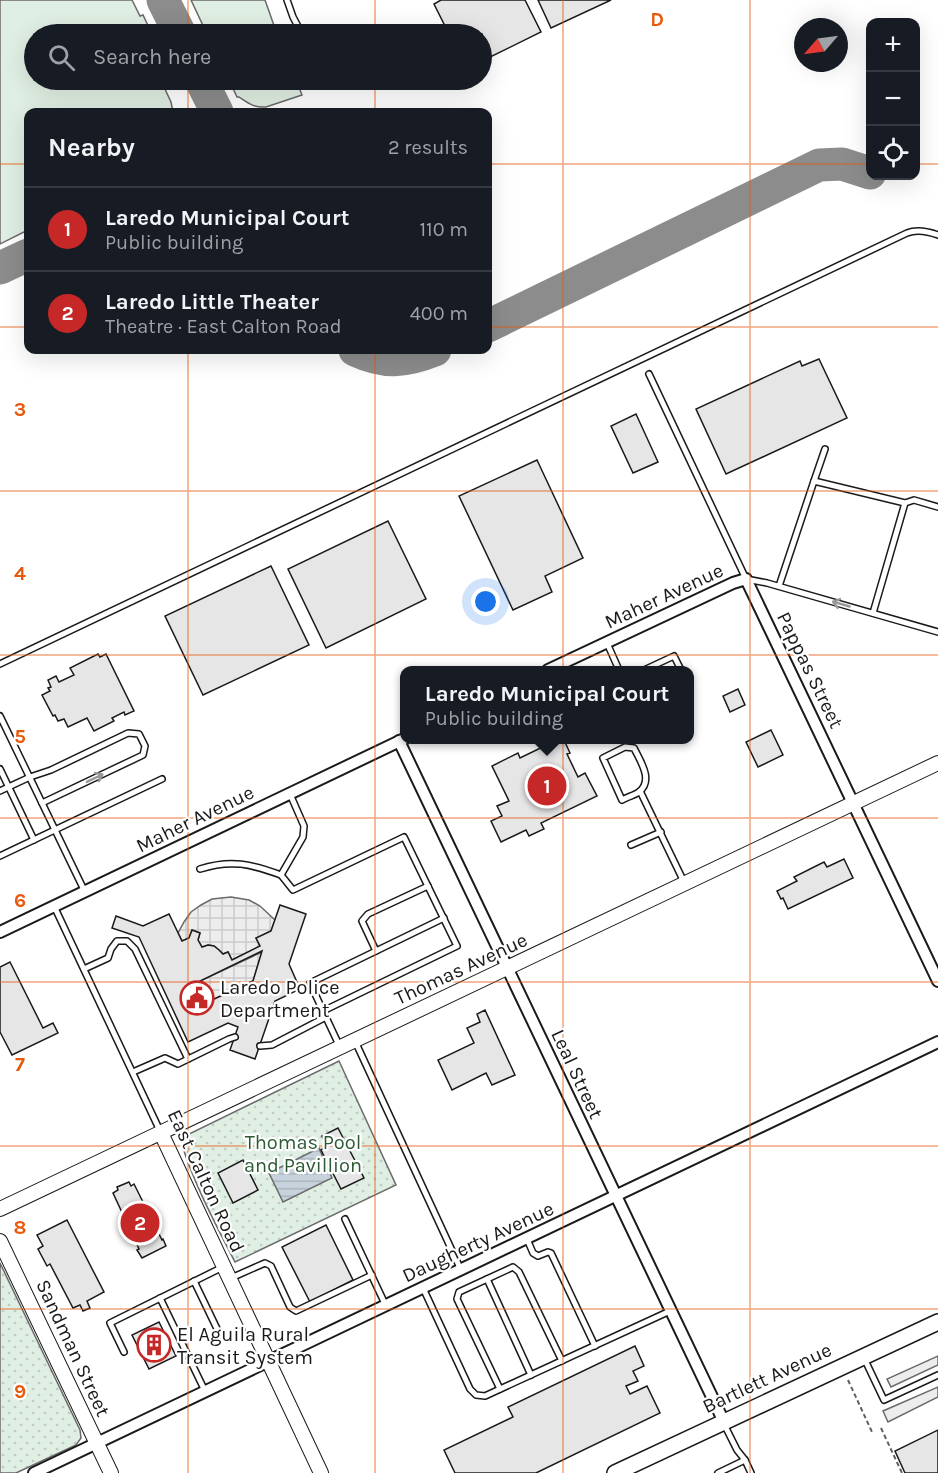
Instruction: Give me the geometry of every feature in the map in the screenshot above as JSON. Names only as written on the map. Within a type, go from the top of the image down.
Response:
[{"type":"main road","name":"Bartlett Avenue","points":[[615,1473],[938,1322]]},
{"type":"street","name":"Maher Avenue","points":[[557,666],[746,579]]},
{"type":"street","name":"Pappas Street","points":[[746,579],[938,981]]},
{"type":"street","name":"Maher Avenue","points":[[0,932],[400,741]]},
{"type":"street","name":"Leal Street","points":[[404,744],[615,1197],[724,1422]]},
{"type":"street","name":"Thomas Avenue","points":[[0,1209],[938,763]]},
{"type":"street","name":"Daugherty Avenue","points":[[34,1473],[938,1042]]},
{"type":"street","name":"East Calton Road","points":[[161,1133],[321,1473]]},
{"type":"street","name":"Sandman Street","points":[[0,1241],[111,1473]]},
{"type":"lane","points":[[287,0],[297,24]]},
{"type":"lane","points":[[0,664],[907,233],[914,230],[938,235]]},
{"type":"lane","name":"Pappas Street","points":[[649,374],[746,579]]},
{"type":"lane","points":[[779,586],[825,449]]},
{"type":"lane","points":[[814,481],[905,503],[914,500],[938,507]]},
{"type":"lane","points":[[873,613],[905,503]]},
{"type":"lane","name":"Maher Avenue","points":[[746,579],[779,586],[938,632]]},
{"type":"lane","points":[[607,643],[617,666]]},
{"type":"lane","points":[[653,666],[674,656],[679,666]]},
{"type":"lane","points":[[1,720],[85,892]]},
{"type":"lane","points":[[0,791],[51,770],[128,733],[139,734],[145,746],[143,755],[42,803]]},
{"type":"lane","points":[[626,747],[634,748],[646,773],[646,781],[640,791],[622,800],[603,758],[626,747]]},
{"type":"lane","points":[[0,769],[34,840]]},
{"type":"lane","points":[[0,856],[162,779]]},
{"type":"lane","points":[[640,791],[685,884]]},
{"type":"lane","points":[[281,875],[303,837],[304,826],[290,794]]},
{"type":"lane","points":[[631,845],[661,832]]},
{"type":"lane","points":[[200,869],[217,864],[258,867],[281,875],[293,890],[405,837],[458,946],[324,1014],[272,1045],[260,1046]]},
{"type":"lane","points":[[376,951],[362,921],[368,914],[428,886]]},
{"type":"lane","name":"East Calton Road","points":[[54,906],[161,1133]]},
{"type":"lane","points":[[341,1047],[310,983],[444,918]]},
{"type":"lane","points":[[84,969],[108,958],[117,941],[127,941],[135,949],[188,1059]]},
{"type":"lane","points":[[133,1072],[165,1058],[178,1064],[235,1037]]},
{"type":"lane","points":[[355,1041],[461,1270]]},
{"type":"lane","points":[[345,1219],[386,1306]]},
{"type":"lane","points":[[527,1239],[533,1253],[538,1256],[551,1253],[595,1346]]},
{"type":"lane","points":[[124,1352],[110,1323],[194,1281],[265,1263],[271,1266],[290,1307],[296,1311],[372,1275]]},
{"type":"lane","points":[[500,1389],[457,1299],[459,1292],[513,1267],[519,1272],[562,1361]]},
{"type":"lane","points":[[487,1279],[531,1375]]},
{"type":"lane","points":[[194,1281],[220,1335]]},
{"type":"lane","points":[[423,1288],[470,1389],[476,1395],[485,1396],[670,1311]]},
{"type":"lane","points":[[160,1298],[206,1392]]},
{"type":"lane","points":[[863,1357],[884,1400],[938,1375]]},
{"type":"lane","points":[[724,1422],[751,1473]]},
{"type":"lane","points":[[718,1473],[745,1460]]},
{"type":"path","points":[[848,1380],[872,1432]]},
{"type":"path","points":[[881,1428],[902,1473]]},
{"type":"green space","points":[[0,0],[132,0],[140,16],[143,15],[147,24],[24,24],[24,90],[165,90],[172,108],[24,108],[24,232],[0,244]]},
{"type":"green space","points":[[191,0],[265,0],[273,24],[202,24]]},
{"type":"green space","points":[[234,90],[300,90],[302,95],[266,107],[251,105],[237,97]]},
{"type":"green space","name":"Thomas Pool and Pavillion","points":[[339,1061],[396,1185],[235,1262],[199,1190],[182,1145],[189,1134]]},
{"type":"green space","points":[[0,1263],[80,1430],[81,1438],[76,1445],[16,1473],[0,1473]]},
{"type":"shaded area","points":[[231,897],[249,900],[260,906],[275,920],[271,931],[256,938],[260,946],[232,960],[228,952],[223,954],[214,946],[202,947],[198,940],[200,933],[192,930],[189,938],[182,941],[178,933],[191,912],[212,899]]},
{"type":"shaded area","points":[[262,952],[253,981],[210,1001],[200,981]]},
{"type":"shaded area","points":[[319,1148],[332,1178],[283,1202],[269,1173]]},
{"type":"shaded area","points":[[938,1356],[938,1365],[891,1387],[887,1379]]},
{"type":"shaded area","points":[[938,1387],[938,1397],[888,1422],[883,1411]]},
{"type":"building","points":[[441,0],[525,0],[541,32],[492,56],[492,24],[444,24],[434,4]]},
{"type":"building","points":[[538,0],[611,0],[551,28]]},
{"type":"building","points":[[819,359],[847,418],[726,474],[696,409],[800,361],[802,366]]},
{"type":"building","points":[[636,414],[658,462],[633,473],[611,426]]},
{"type":"building","points":[[537,460],[583,558],[545,576],[552,592],[513,610],[459,496]]},
{"type":"building","points":[[388,521],[426,599],[326,648],[288,569]]},
{"type":"building","points":[[271,566],[309,645],[203,695],[165,616]]},
{"type":"building","points":[[98,654],[100,657],[106,654],[134,711],[125,715],[124,712],[112,718],[114,721],[94,731],[87,718],[68,727],[64,719],[58,721],[55,715],[53,716],[42,695],[50,691],[48,680],[56,676],[59,682],[74,675],[70,668]]},
{"type":"building","points":[[738,689],[745,705],[730,712],[723,696]]},
{"type":"building","points":[[771,730],[783,755],[758,767],[746,742]]},
{"type":"building","points":[[549,744],[566,744],[570,753],[567,754],[578,777],[585,773],[597,796],[541,823],[544,829],[529,836],[526,830],[501,842],[491,821],[502,816],[497,806],[509,801],[492,766],[518,753],[520,758]]},
{"type":"building","points":[[844,859],[853,878],[788,909],[777,891],[797,881],[794,877],[824,862],[827,867]]},
{"type":"building","points":[[280,905],[306,914],[289,964],[300,989],[275,1001],[255,1059],[230,1050],[238,1027],[228,1023],[188,1042],[139,937],[112,928],[116,916],[143,926],[169,914],[182,941],[189,938],[192,930],[200,933],[198,940],[202,947],[214,946],[223,954],[228,952],[232,960],[260,946],[256,938],[271,931]],"holes":[[[262,951],[253,981],[210,1001],[200,981]]]},
{"type":"building","points":[[10,962],[43,1028],[53,1023],[58,1033],[12,1055],[0,1032],[0,967]]},
{"type":"building","points":[[485,1010],[515,1075],[492,1085],[486,1073],[452,1090],[438,1060],[474,1043],[467,1028],[480,1022],[477,1014]]},
{"type":"building","points":[[338,1128],[364,1178],[341,1189],[321,1150],[327,1146],[322,1136]]},
{"type":"building","points":[[243,1160],[258,1190],[233,1203],[218,1173]]},
{"type":"building","points":[[129,1182],[131,1186],[134,1184],[166,1246],[142,1258],[113,1193],[118,1190],[117,1187]]},
{"type":"building","points":[[67,1220],[104,1292],[87,1301],[90,1308],[83,1311],[80,1305],[73,1308],[50,1264],[47,1266],[38,1249],[43,1246],[37,1235]]},
{"type":"building","points":[[326,1225],[353,1280],[310,1302],[282,1247]]},
{"type":"building","name":"El Aguila Rural Transit System","points":[[159,1322],[176,1356],[149,1369],[132,1335]]},
{"type":"building","points":[[635,1346],[644,1366],[633,1371],[638,1381],[626,1386],[630,1394],[647,1386],[660,1413],[536,1473],[455,1473],[444,1450],[513,1417],[508,1407]]},
{"type":"building","points":[[938,1430],[938,1473],[905,1473],[895,1451]]},
{"type":"taxiway","points":[[163,0],[175,24]]},
{"type":"taxiway","points":[[206,90],[215,108]]},
{"type":"taxiway","points":[[492,324],[819,165],[842,164],[866,172]]},
{"type":"taxiway","points":[[0,268],[24,257]]},
{"type":"taxiway","points":[[364,354],[395,360],[423,354]]},
{"type":"place","name":"Laredo Municipal Court","points":[[547,786]]},
{"type":"place","name":"Laredo Police Department","points":[[197,998]]},
{"type":"place","name":"Laredo Little Theater","points":[[140,1223]]},
{"type":"place","name":"El Aguila Rural Transit System","points":[[154,1345]]}]
